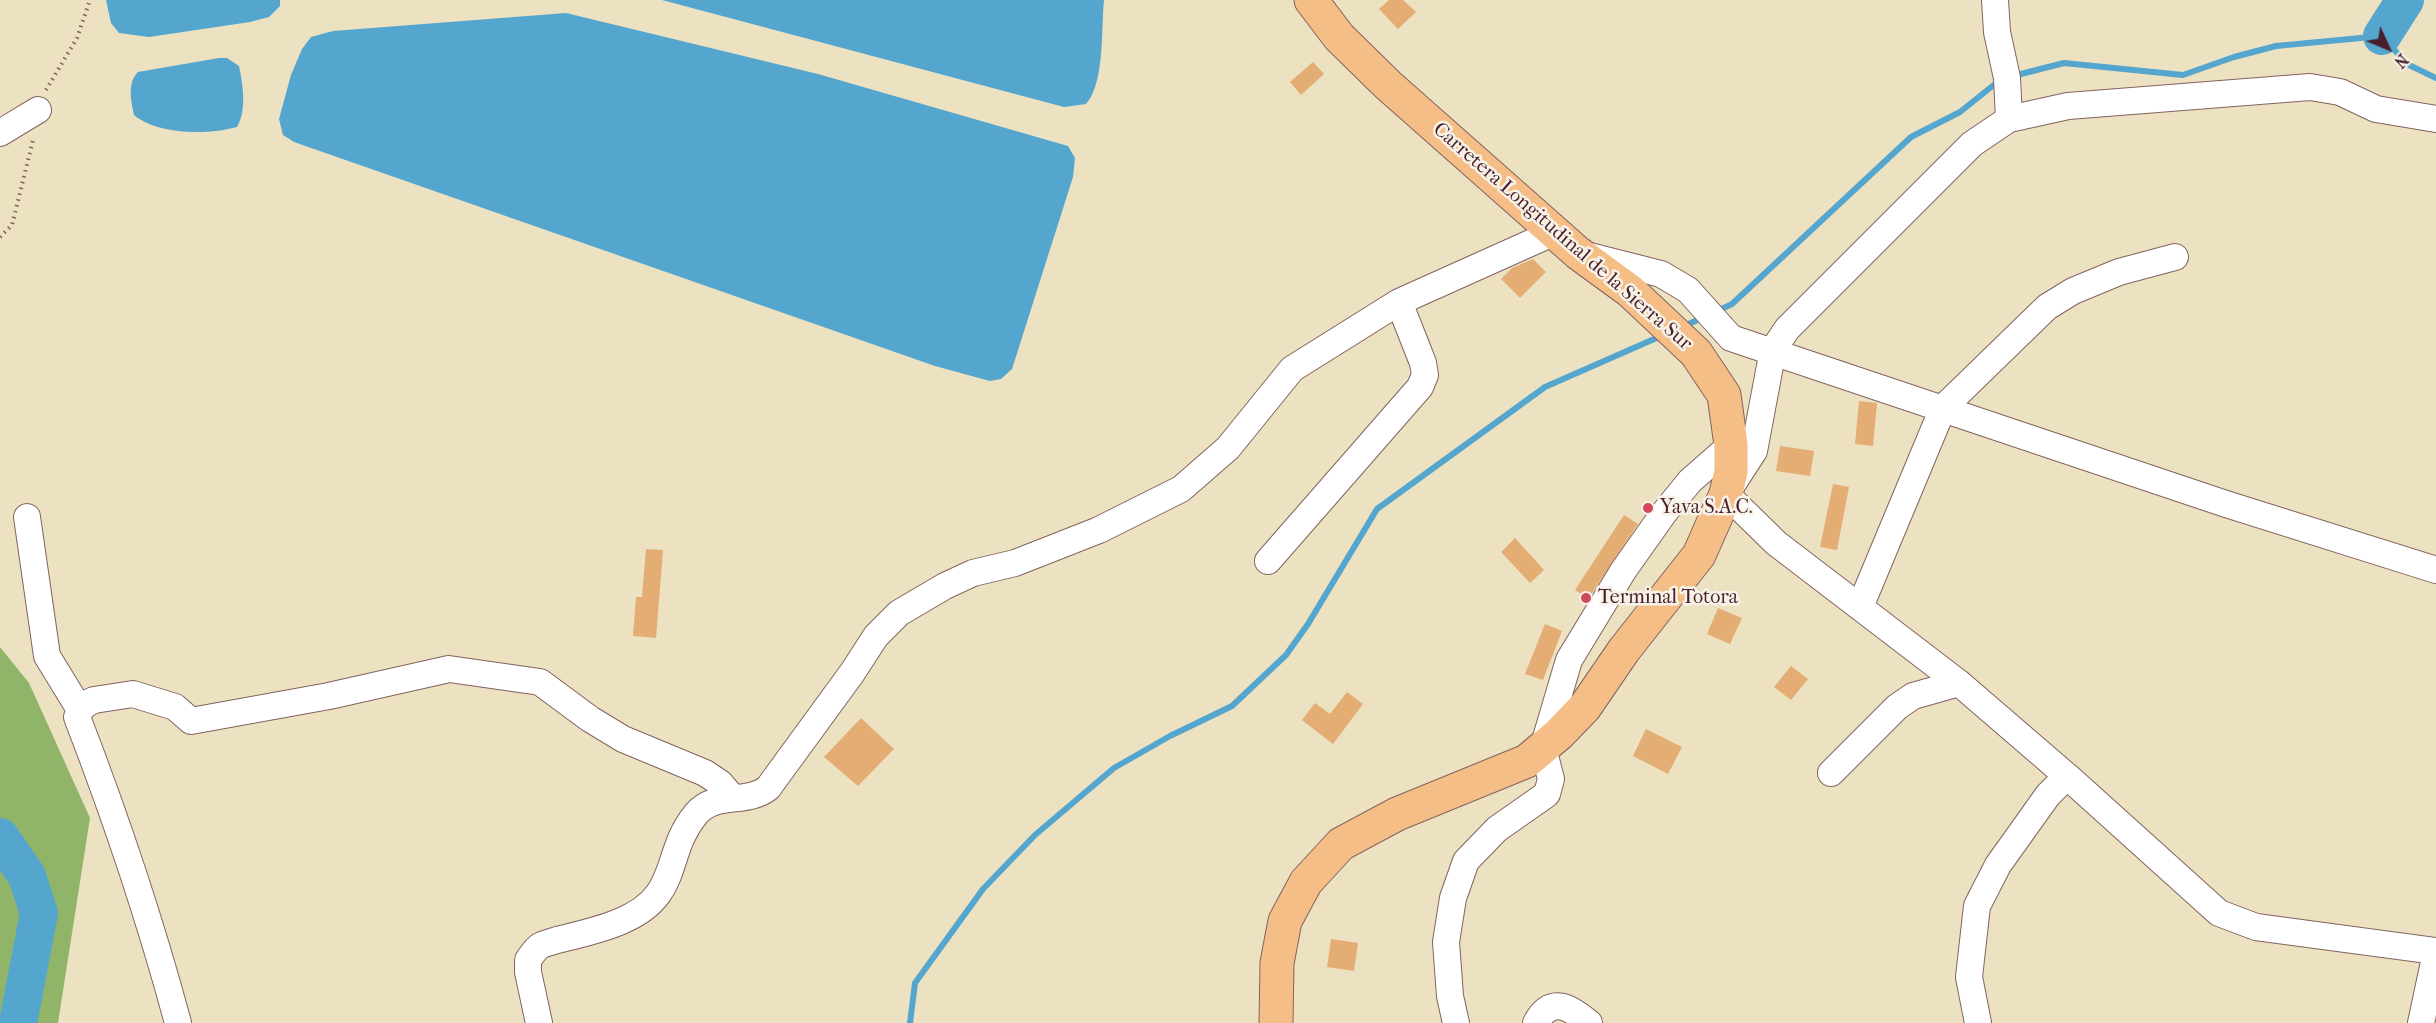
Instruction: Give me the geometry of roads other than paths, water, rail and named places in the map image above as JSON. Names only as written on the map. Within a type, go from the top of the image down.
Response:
[{"type":"highway","name":"Carretera Longitudinal de la Sierra Sur","points":[[1276,1023],[1277,963],[1285,921],[1306,882],[1341,844],[1397,814],[1527,761],[1543,748],[1585,707],[1624,650],[1699,555],[1726,494],[1731,471],[1731,445],[1724,395],[1696,353],[1630,291],[1566,242],[1388,85],[1339,37],[1311,0]]},
{"type":"street","points":[[1995,0],[1997,32],[2007,78],[2009,120]]},
{"type":"street","points":[[2421,1023],[2436,952],[2256,927],[2219,913],[2067,776],[1959,683],[1776,543],[1726,494],[1754,452],[1773,350],[1787,328],[1972,144],[2009,120],[2068,106],[2310,87],[2340,92],[2376,109],[2436,119]]},
{"type":"street","points":[[0,134],[38,110]]},
{"type":"street","points":[[539,1023],[528,972],[528,960],[539,946],[620,922],[648,906],[658,896],[670,873],[683,836],[695,815],[713,800],[761,794],[768,788],[852,673],[876,636],[899,613],[945,586],[974,573],[1014,563],[1099,530],[1181,489],[1228,448],[1292,369],[1399,302],[1566,242],[1661,274],[1688,290],[1731,338],[1773,350],[2226,504],[2436,570]]},
{"type":"street","points":[[1860,607],[1943,408],[2047,307],[2073,291],[2119,272],[2175,257]]},
{"type":"street","points":[[1268,561],[1420,387],[1425,375],[1423,363],[1399,302]]},
{"type":"street","points":[[1456,1023],[1450,996],[1446,942],[1453,898],[1466,861],[1497,829],[1547,794],[1551,779],[1543,748],[1569,660],[1586,628],[1664,513],[1690,481],[1731,445]]},
{"type":"street","points":[[27,517],[47,656],[80,710]]},
{"type":"street","points":[[178,1023],[157,945],[115,819],[77,717],[80,710],[94,700],[133,694],[175,707],[191,721],[329,696],[449,669],[540,681],[590,719],[623,740],[705,773],[720,783],[733,798]]},
{"type":"street","points":[[1831,773],[1905,701],[1913,696],[1959,683]]},
{"type":"street","points":[[1978,1023],[1969,977],[1977,906],[1998,865],[2048,795],[2067,776]]},
{"type":"street","points":[[1536,1023],[1541,1013],[1559,1005],[1572,1009],[1589,1023]]},
{"type":"water","points":[[106,0],[280,0],[280,6],[269,17],[250,22],[149,37],[119,33],[111,23]]},
{"type":"water","points":[[662,0],[1104,0],[1101,55],[1096,83],[1086,104],[1064,107]]},
{"type":"water","points":[[566,13],[818,74],[1068,146],[1075,158],[1073,177],[1012,369],[1001,379],[990,381],[935,366],[294,142],[283,135],[279,119],[291,75],[302,49],[311,37],[333,31]]},
{"type":"water","points":[[227,58],[239,66],[243,105],[237,127],[225,130],[184,132],[144,122],[134,115],[131,87],[138,72]]},
{"type":"waterway","points":[[2382,36],[2405,0]]},
{"type":"waterway","points":[[2013,76],[2064,63],[2183,75],[2234,57],[2276,46],[2382,36],[2407,64],[2436,78]]},
{"type":"waterway","points":[[1715,312],[1732,304],[1911,137],[1960,112],[2000,80]]},
{"type":"waterway","points":[[1682,327],[1702,318]]},
{"type":"waterway","points":[[910,1023],[915,983],[983,889],[1035,835],[1114,768],[1170,736],[1232,706],[1286,655],[1308,624],[1377,509],[1545,387],[1661,336]]},
{"type":"waterway","points":[[0,837],[27,876],[39,913],[18,1023]]},
{"type":"place","name":"Yava S.A.C.","points":[[1648,508]]},
{"type":"place","name":"Terminal Totora","points":[[1586,598]]}]
